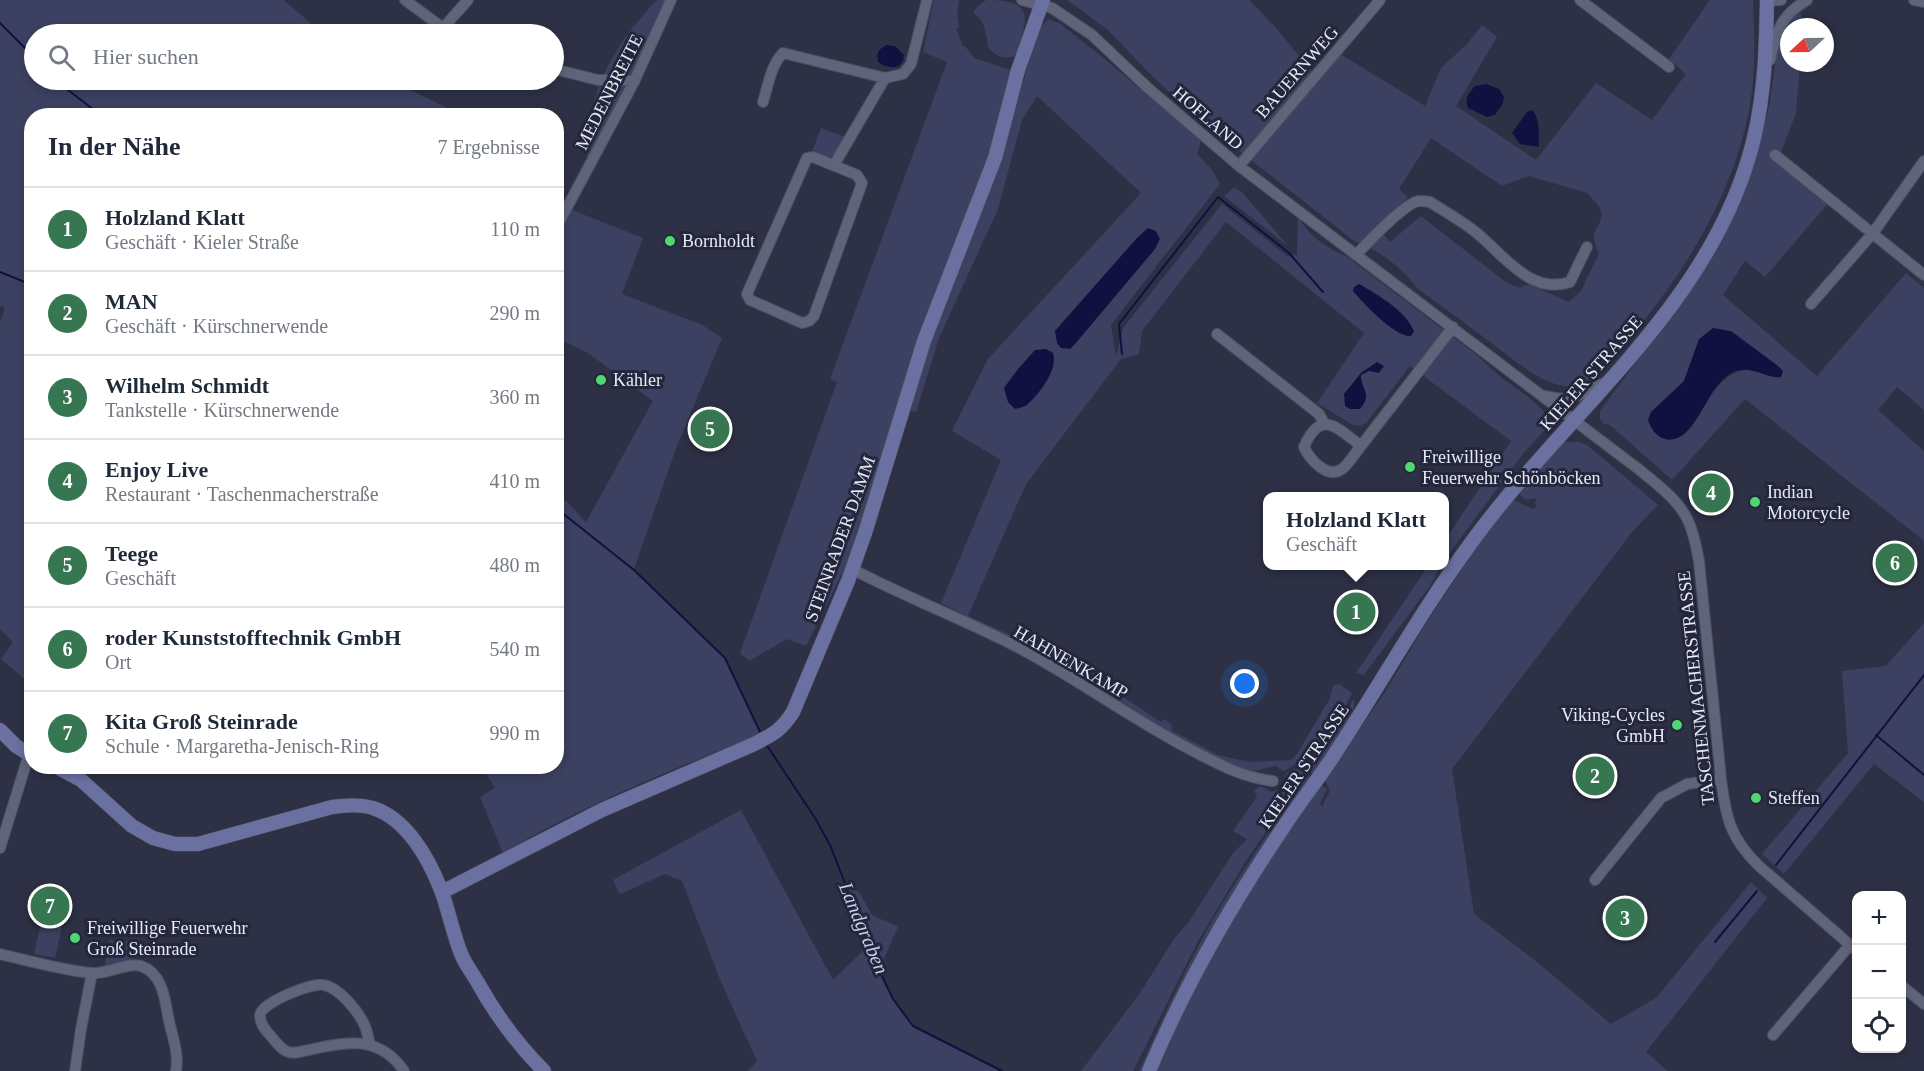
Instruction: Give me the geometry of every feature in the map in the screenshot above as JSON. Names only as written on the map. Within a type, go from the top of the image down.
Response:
[{"type":"main road","name":"KIELER STRASSE","points":[[1149,1071],[1187,988],[1218,931],[1471,542],[1519,483],[1607,382],[1639,349],[1702,264],[1727,215],[1754,138],[1765,77],[1772,0]]},
{"type":"main road","name":"STEINRADER DAMM","points":[[442,892],[602,810],[776,733],[785,724],[793,712],[865,533],[924,341],[995,158],[1018,70],[1042,2]]},
{"type":"main road","points":[[0,730],[24,751]]},
{"type":"main road","points":[[70,774],[81,780],[132,826],[153,838],[176,844],[198,844],[332,807],[352,805],[370,807],[400,823],[424,857],[442,892],[462,956],[498,1019],[544,1071]]},
{"type":"street","points":[[405,0],[438,24]]},
{"type":"street","points":[[447,24],[468,0]]},
{"type":"street","name":"MEDENBREITE","points":[[564,213],[634,82],[671,0]]},
{"type":"street","points":[[763,102],[771,75],[783,53],[885,78],[903,74],[911,64],[927,0]]},
{"type":"street","name":"HOFLAND","points":[[1022,0],[1042,2],[1092,35],[1148,88],[1239,166],[1574,420]]},
{"type":"street","points":[[1765,77],[1776,34],[1784,16],[1807,0]]},
{"type":"street","points":[[1914,0],[1924,2]]},
{"type":"street","points":[[1583,1],[1669,67]]},
{"type":"street","name":"BAUERNWEG","points":[[1239,166],[1375,2]]},
{"type":"street","points":[[564,72],[594,79],[634,82]]},
{"type":"street","points":[[834,165],[885,78]]},
{"type":"street","points":[[1775,154],[1924,275]]},
{"type":"street","points":[[813,157],[834,165],[857,175],[862,183],[814,316],[802,323],[750,300],[747,294],[807,158],[813,157]]},
{"type":"street","points":[[1811,304],[1873,233],[1924,161]]},
{"type":"street","points":[[1356,255],[1399,215],[1417,201],[1423,200],[1430,202],[1472,230],[1524,275],[1543,284],[1559,286],[1570,282],[1587,247]]},
{"type":"street","points":[[1361,446],[1332,424],[1324,423],[1317,427],[1304,447],[1310,459],[1325,470],[1333,472],[1341,470],[1361,446],[1453,327]]},
{"type":"street","points":[[1217,334],[1319,414],[1324,423]]},
{"type":"street","points":[[1540,394],[1558,399],[1579,397],[1607,382]]},
{"type":"street","name":"TASCHENMACHERSTRASSE","points":[[1574,420],[1641,471],[1671,496],[1683,510],[1691,527],[1699,561],[1720,779],[1733,835],[1744,851],[1852,947]]},
{"type":"street","name":"HAHNENKAMP","points":[[852,569],[1019,648],[1207,759],[1246,776],[1273,781]]},
{"type":"street","points":[[0,848],[24,774]]},
{"type":"street","points":[[1594,880],[1661,798],[1687,784],[1720,779]]},
{"type":"street","points":[[1773,1035],[1852,949]]},
{"type":"street","points":[[0,954],[92,974],[137,965],[149,971],[159,983],[165,997],[178,1059],[176,1071]]},
{"type":"street","points":[[75,1071],[92,974]]},
{"type":"street","points":[[370,1045],[360,1017],[342,997],[328,986],[319,984],[309,986],[272,1002],[260,1012],[268,1033],[289,1052],[359,1042],[370,1045],[392,1057],[404,1071]]},
{"type":"street","points":[[1906,989],[1924,1004]]},
{"type":"shaded area","points":[[0,0],[284,0],[312,24],[24,24],[24,90],[411,90],[448,108],[24,108],[24,679],[1,659],[13,642],[0,629],[0,322],[5,308],[0,306]]},
{"type":"shaded area","points":[[657,0],[668,0],[636,72],[591,158],[587,156],[588,133],[598,90],[616,52],[641,17]]},
{"type":"shaded area","points":[[934,0],[959,0],[957,15],[959,27],[956,29],[963,46],[974,58],[1011,70],[985,170],[854,549],[806,646],[787,639],[749,661],[740,653],[837,382],[830,379],[947,62],[923,52]]},
{"type":"shaded area","points":[[986,0],[1002,1],[1021,8],[1025,22],[1016,56],[1001,56],[988,47],[986,32],[980,19],[973,13]]},
{"type":"shaded area","points":[[1067,0],[1249,0],[1276,28],[1313,73],[1342,34],[1350,41],[1342,55],[1425,106],[1441,68],[1467,44],[1482,25],[1497,37],[1456,106],[1536,160],[1596,83],[1652,120],[1686,74],[1669,59],[1710,0],[1753,0],[1753,79],[1743,138],[1732,170],[1704,231],[1687,259],[1649,314],[1608,364],[1583,383],[1564,386],[1554,384],[1527,370],[1417,288],[1389,260],[1353,240],[1195,116],[1108,30]],"holes":[[[1431,138],[1502,186],[1529,176],[1587,193],[1599,206],[1602,215],[1594,233],[1599,253],[1581,291],[1569,302],[1529,284],[1520,288],[1507,283],[1421,216],[1390,242],[1377,226],[1408,198],[1399,189]]]},
{"type":"shaded area","points":[[1801,13],[1801,18],[1792,17]]},
{"type":"shaded area","points":[[1048,19],[1059,23],[1106,60],[1201,141],[1197,154],[1213,171],[1220,184],[1111,325],[1116,357],[1123,328],[1222,204],[1287,256],[1297,255],[1298,216],[1318,240],[1346,256],[1526,395],[1541,409],[1550,423],[1526,450],[1449,554],[1449,534],[1511,441],[1410,366],[1367,422],[1360,426],[1353,425],[1317,403],[1364,333],[1226,222],[1142,331],[1139,354],[1121,359],[1026,484],[968,616],[1048,652],[1094,678],[1161,722],[1164,719],[1172,725],[1171,730],[1218,755],[1249,762],[1291,760],[1297,754],[1329,700],[1333,686],[1340,684],[1352,693],[1333,731],[1306,768],[1296,764],[1284,771],[1275,766],[1249,772],[1224,763],[966,620],[967,616],[941,603],[1001,460],[952,431],[988,359],[1141,193],[1037,96],[1022,120],[998,209],[939,338],[916,412],[907,410],[919,366],[1001,154],[1040,28]],"holes":[[[1148,228],[1155,249],[1070,349],[1055,331]]]},
{"type":"shaded area","points":[[1780,34],[1780,72],[1799,72],[1796,113],[1778,160],[1830,201],[1765,277],[1745,261],[1723,295],[1817,376],[1906,273],[1924,288],[1924,410],[1897,387],[1878,410],[1924,451],[1924,549],[1923,540],[1745,399],[1672,480],[1610,425],[1604,424],[1600,419],[1600,411],[1707,266],[1723,239],[1758,150],[1769,106]],"holes":[[[1699,340],[1765,356],[1778,366],[1781,377],[1749,370],[1728,377],[1711,394],[1684,434],[1652,412],[1684,381]]]},
{"type":"shaded area","points":[[886,45],[895,46],[904,55],[901,64],[890,67],[878,62],[878,52]]},
{"type":"shaded area","points":[[1486,84],[1499,89],[1504,97],[1495,115],[1487,117],[1468,108],[1467,101],[1469,93],[1475,86]]},
{"type":"shaded area","points":[[1532,110],[1538,122],[1539,147],[1520,144],[1512,133],[1527,112]]},
{"type":"shaded area","points":[[821,128],[847,138],[831,159],[812,152]]},
{"type":"shaded area","points":[[1234,187],[1242,192],[1288,246],[1224,196]]},
{"type":"shaded area","points":[[572,210],[643,238],[622,294],[702,325],[722,338],[675,451],[634,569],[725,658],[761,734],[597,803],[503,853],[480,797],[495,788],[486,774],[564,774],[564,500],[586,522],[653,401],[588,353],[564,341],[564,225]]},
{"type":"shaded area","points":[[1148,228],[1156,231],[1160,239],[1155,249],[1075,344],[1070,349],[1061,348],[1057,343],[1055,331]]},
{"type":"shaded area","points":[[1359,284],[1404,316],[1414,331],[1411,336],[1397,332],[1372,311],[1353,291],[1354,287]]},
{"type":"shaded area","points":[[1713,328],[1731,331],[1778,366],[1783,371],[1781,377],[1749,370],[1736,371],[1728,375],[1720,382],[1690,429],[1671,440],[1661,438],[1650,426],[1648,420],[1651,412],[1684,381],[1699,339]]},
{"type":"shaded area","points":[[1046,349],[1053,353],[1054,360],[1047,381],[1028,404],[1015,409],[1008,402],[1004,388],[1035,350]]},
{"type":"shaded area","points":[[1377,362],[1384,366],[1379,373],[1369,371],[1361,375],[1366,396],[1364,404],[1360,409],[1350,409],[1345,406],[1344,394],[1361,373]]},
{"type":"shaded area","points":[[1564,442],[1579,442],[1587,445],[1658,505],[1632,532],[1452,769],[1474,914],[1537,962],[1611,1024],[1656,998],[1751,882],[1767,898],[1646,1052],[1668,1071],[1154,1071],[1194,983],[1288,828],[1321,785],[1327,789],[1320,803],[1323,808],[1330,791],[1325,780],[1385,692],[1427,622],[1484,536],[1512,499],[1533,509],[1537,506],[1534,503],[1537,500],[1535,498],[1526,500],[1519,491]]},
{"type":"shaded area","points":[[1425,570],[1439,570],[1429,587],[1364,675],[1356,673]]},
{"type":"shaded area","points":[[1924,623],[1924,802],[1874,764],[1784,874],[1762,854],[1848,753],[1842,671],[1886,666]]},
{"type":"shaded area","points":[[1354,698],[1354,707],[1346,727],[1314,773],[1311,773],[1310,770],[1342,722]]},
{"type":"shaded area","points":[[1295,769],[1302,770],[1304,775],[1244,864],[1198,941],[1133,1071],[1081,1071],[1140,993],[1233,853],[1247,839],[1233,831],[1257,797],[1254,790],[1261,786],[1271,792],[1280,788],[1284,783],[1286,773]]},
{"type":"shaded area","points":[[1307,776],[1311,777],[1145,1071],[1139,1071],[1207,930],[1243,871]]},
{"type":"shaded area","points":[[741,810],[833,980],[870,944],[847,885],[859,892],[872,915],[898,927],[879,970],[893,999],[913,1026],[999,1071],[748,1071],[757,1061],[721,982],[682,881],[665,874],[620,894],[613,880]]},
{"type":"shaded area","points":[[41,923],[62,927],[55,958],[34,954]]},
{"type":"shaded area","points":[[110,940],[186,947],[187,956],[156,952],[104,968]]},
{"type":"waterway","points":[[0,23],[24,47]]},
{"type":"waterway","points":[[68,90],[92,108]]},
{"type":"waterway","points":[[1122,354],[1119,324],[1218,197],[1289,253],[1323,292]]},
{"type":"waterway","name":"Landgraben","points":[[0,272],[24,282]]},
{"type":"waterway","name":"Landgraben","points":[[564,514],[634,570],[725,658],[761,734]]},
{"type":"waterway","points":[[1776,865],[1924,675]]},
{"type":"waterway","points":[[1876,735],[1924,775]]},
{"type":"waterway","name":"Landgraben","points":[[766,744],[830,845],[879,970],[893,999],[913,1026],[1002,1071]]},
{"type":"waterway","points":[[1715,942],[1757,891]]},
{"type":"place","name":"Bornholdt","points":[[670,241]]},
{"type":"place","name":"Kähler","points":[[601,380]]},
{"type":"place","name":"Teege","points":[[710,429]]},
{"type":"place","name":"Freiwillige Feuerwehr Schönböcken","points":[[1410,467]]},
{"type":"place","name":"Enjoy Live","points":[[1711,493]]},
{"type":"place","name":"Indian Motorcycle","points":[[1755,502]]},
{"type":"place","name":"roder Kunststofftechnik GmbH","points":[[1895,563]]},
{"type":"place","name":"Holzland Klatt","points":[[1356,612]]},
{"type":"place","name":"Viking-Cycles GmbH","points":[[1677,725]]},
{"type":"place","name":"MAN","points":[[1595,776]]},
{"type":"place","name":"Steffen","points":[[1756,798]]},
{"type":"place","name":"Kita Groß Steinrade","points":[[50,906]]},
{"type":"place","name":"Wilhelm Schmidt","points":[[1625,918]]},
{"type":"place","name":"Freiwillige Feuerwehr Groß Steinrade","points":[[75,938]]}]
